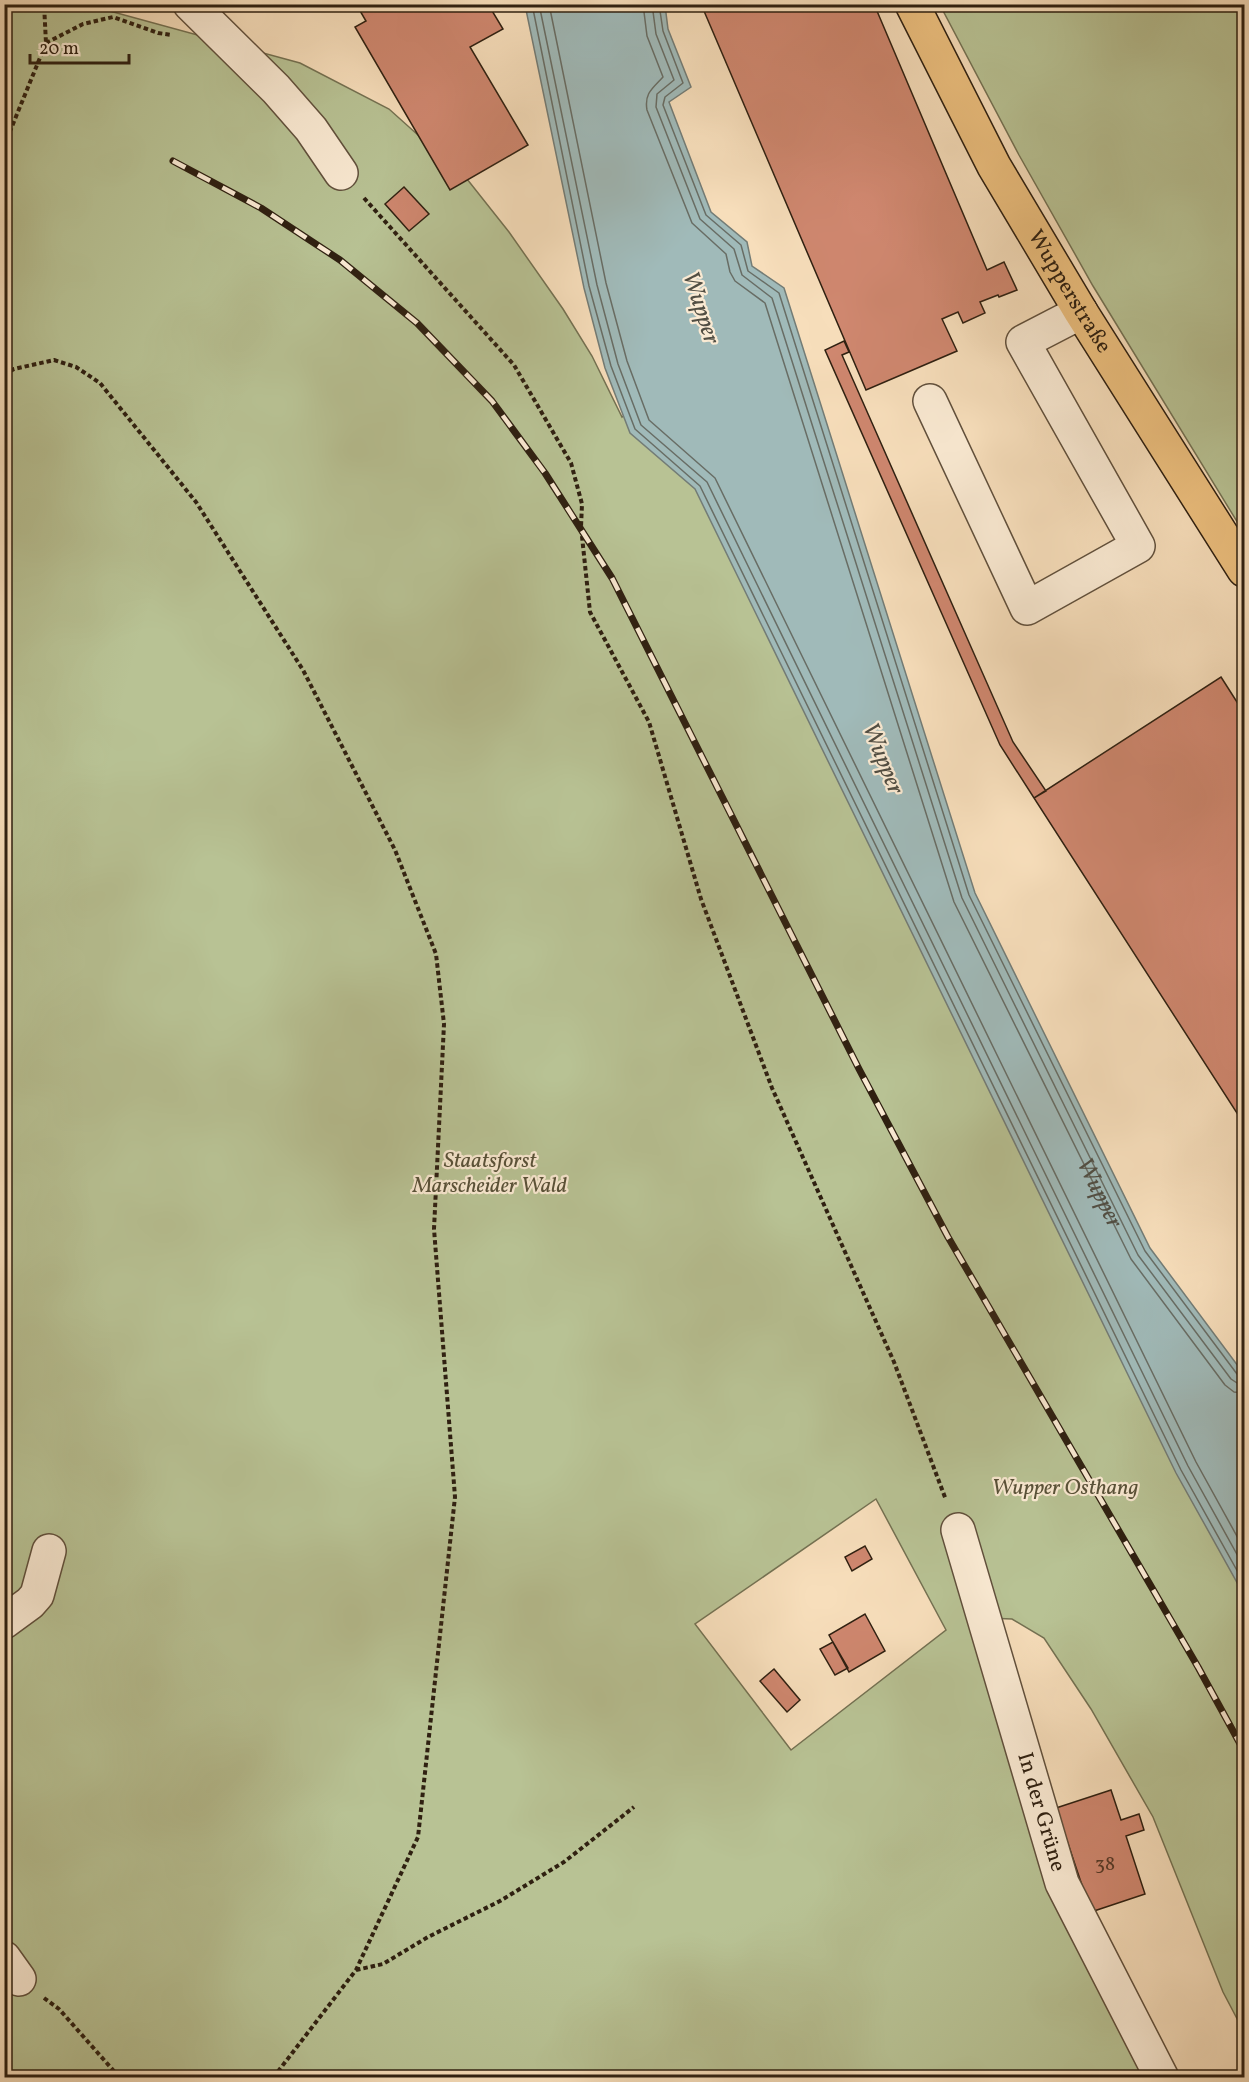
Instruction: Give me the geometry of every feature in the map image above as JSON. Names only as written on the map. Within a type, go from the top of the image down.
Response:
[{"type":"main road","name":"Wupperstraße","points":[[912,4],[994,166],[1081,312],[1245,570]]},
{"type":"street","points":[[190,4],[276,89],[304,121],[341,173]]},
{"type":"street","points":[[930,402],[1028,608],[1138,546],[1023,342],[1081,312]]},
{"type":"street","name":"In der Grüne","points":[[958,1530],[1062,1883],[1162,2078]]},
{"type":"street","points":[[4,1622],[37,1595],[49,1551]]},
{"type":"path","points":[[4,146],[46,43],[44,4]]},
{"type":"path","points":[[46,43],[83,24],[113,17],[158,33],[229,42]]},
{"type":"path","points":[[341,173],[514,365],[571,463],[582,504],[581,527],[590,612],[649,722],[701,899],[772,1088],[894,1362],[958,1530]]},
{"type":"path","points":[[4,375],[14,369],[54,360],[76,367],[100,383],[196,502],[303,670],[395,850],[436,954],[444,1024],[434,1229],[455,1497],[418,1837],[356,1970],[273,2078]]},
{"type":"path","points":[[356,1970],[383,1964],[428,1937],[500,1901],[564,1862],[634,1807]]},
{"type":"path","points":[[12,1968],[58,2009],[120,2078]]},
{"type":"green space","name":"Staatsforst Marscheider Wald","points":[[84,4],[300,63],[389,109],[467,179],[509,232],[563,309],[592,356],[622,417],[696,357],[1244,1523],[1244,2032],[1223,1992],[1153,1817],[1091,1709],[1044,1638],[1012,1619],[987,1618],[1063,1885],[1166,2077],[5,2078],[4,5]],"holes":[[[876,1499],[946,1630],[791,1750],[695,1624]]]},
{"type":"green space","points":[[940,5],[1244,5],[1244,533],[1093,286],[1019,155]]},
{"type":"water","name":"Wupper","points":[[525,5],[665,5],[668,29],[691,87],[669,102],[711,212],[747,242],[752,266],[784,288],[975,893],[1150,1248],[1244,1374],[1244,1595],[1176,1473],[695,489],[630,433],[605,368],[584,288]]},
{"type":"building","points":[[356,4],[488,4],[503,29],[470,47],[528,145],[450,190],[355,27],[366,21]]},
{"type":"building","points":[[701,4],[874,4],[987,270],[1004,262],[1017,290],[980,302],[985,313],[963,323],[958,312],[942,319],[957,351],[866,390]]},
{"type":"building","points":[[404,187],[429,214],[409,231],[385,204]]},
{"type":"building","points":[[844,341],[849,352],[842,355],[1013,742],[1046,791],[1034,798],[1000,745],[825,350]]},
{"type":"building","points":[[1221,677],[1244,713],[1244,1124],[1034,798]]},
{"type":"building","points":[[865,1546],[872,1559],[852,1571],[845,1557]]},
{"type":"building","points":[[865,1614],[885,1651],[849,1672],[829,1635]]},
{"type":"building","points":[[833,1642],[848,1668],[835,1675],[820,1649]]},
{"type":"building","points":[[774,1669],[800,1700],[787,1712],[760,1681]]},
{"type":"building","points":[[1111,1790],[1121,1820],[1139,1814],[1144,1830],[1126,1836],[1145,1894],[1091,1912],[1056,1808]]},
{"type":"railway","points":[[173,161],[261,208],[340,260],[417,323],[492,401],[545,473],[612,578],[859,1069],[948,1237],[1198,1667],[1244,1751]]},
{"type":"park label","name":"Wupper Osthang","points":[[1065,1488]]}]
